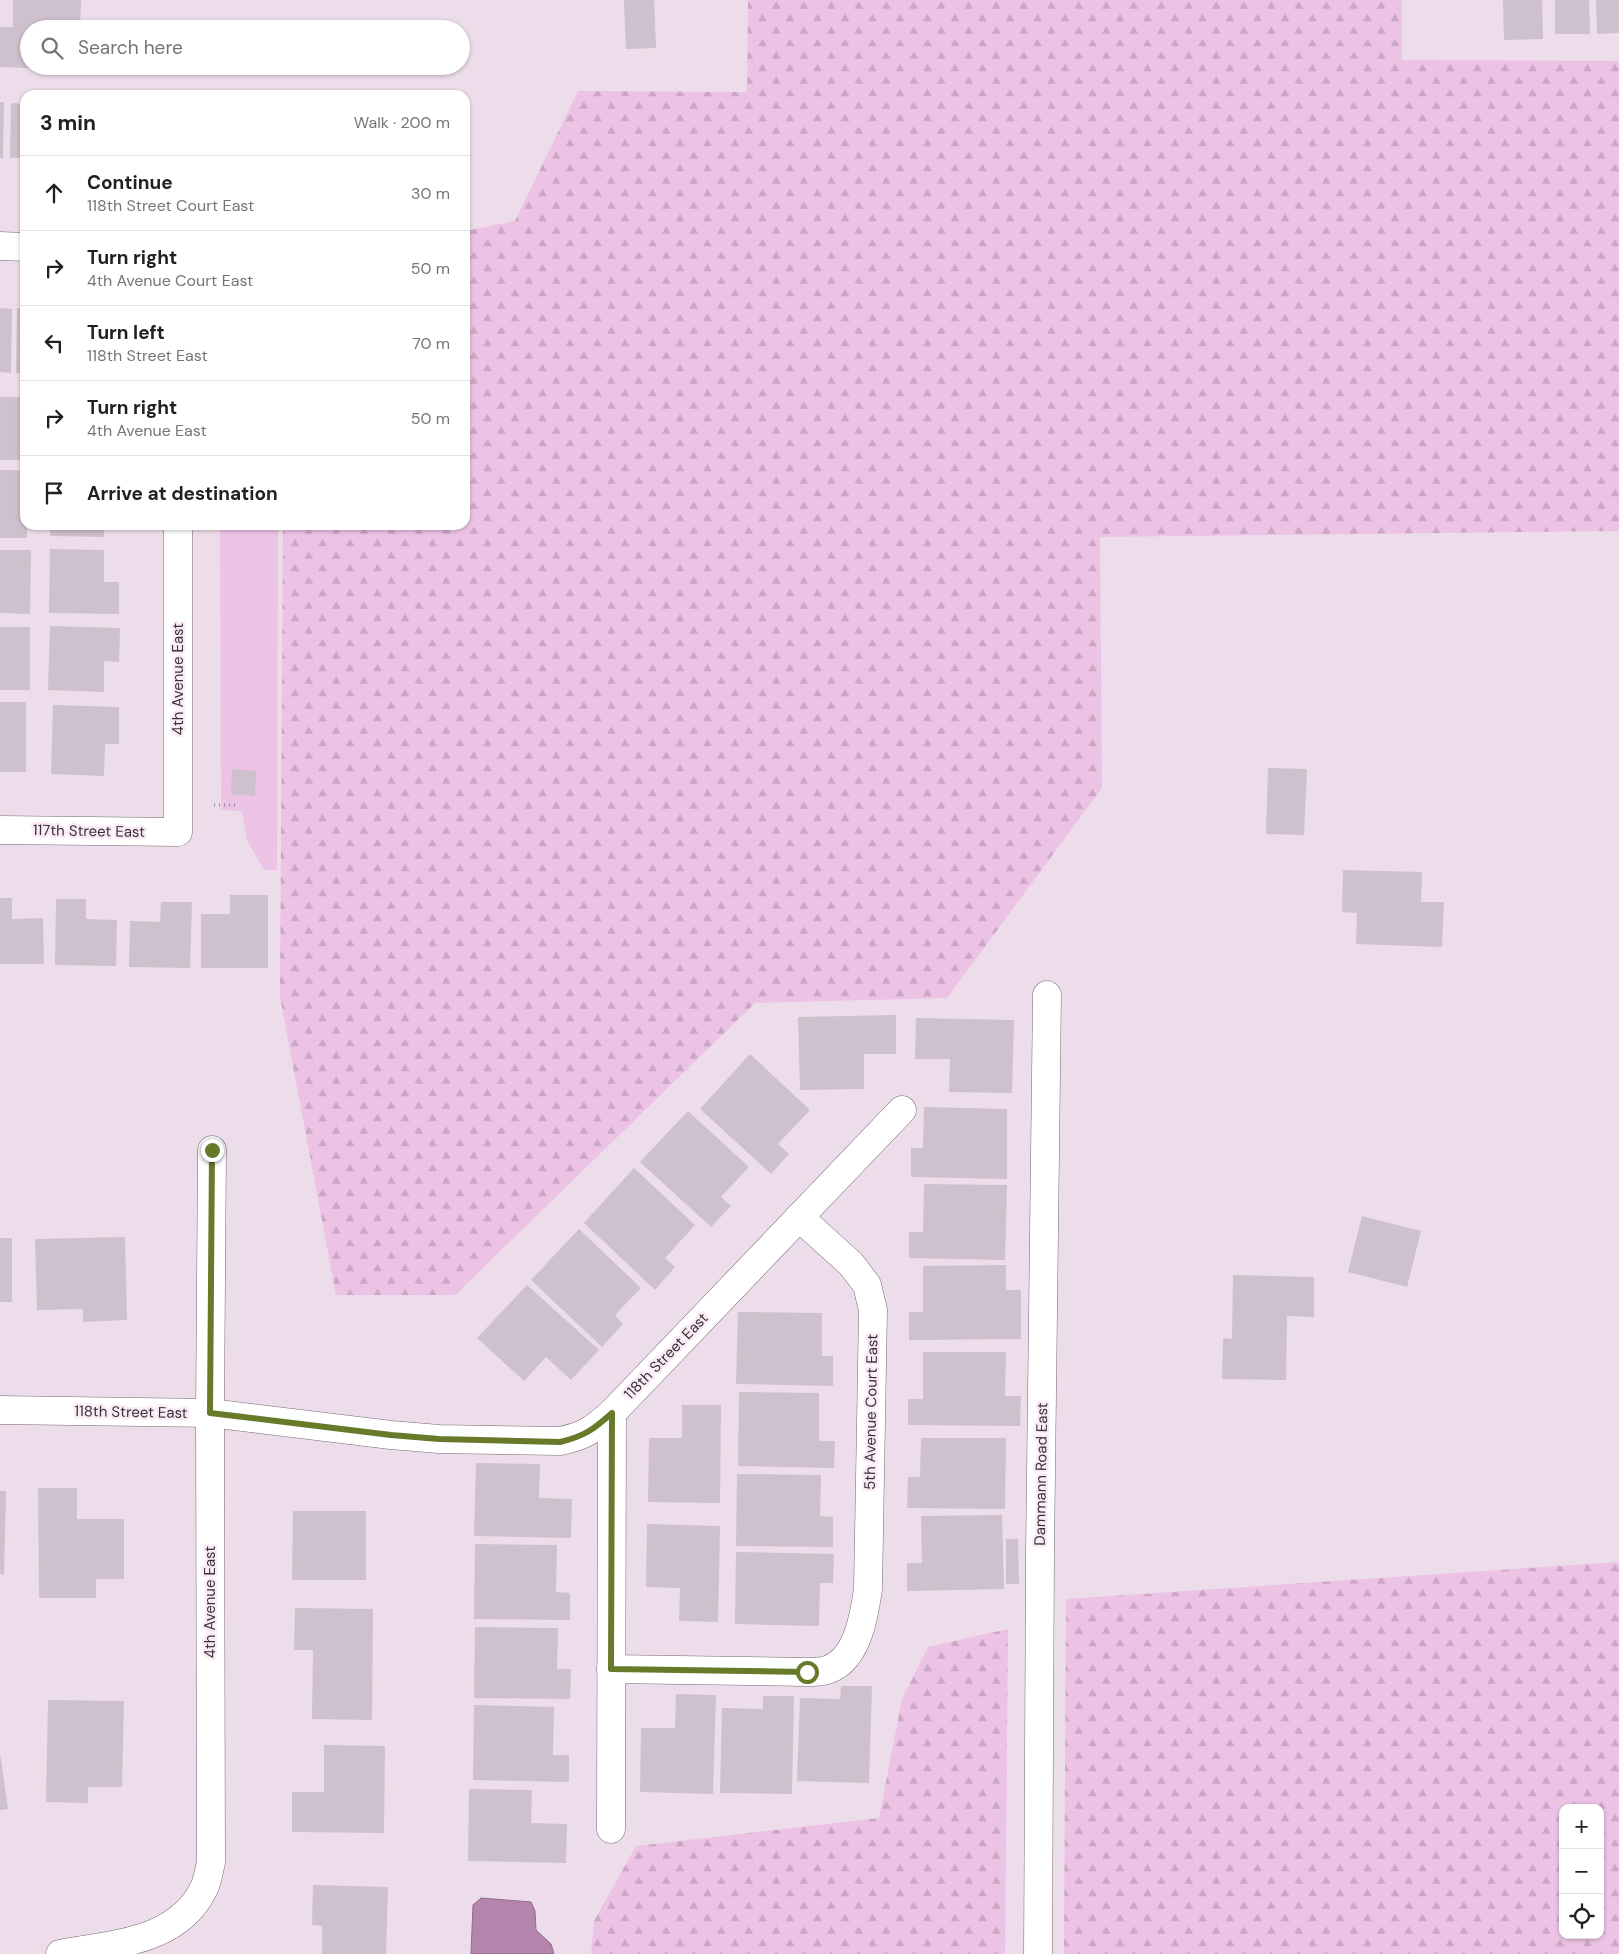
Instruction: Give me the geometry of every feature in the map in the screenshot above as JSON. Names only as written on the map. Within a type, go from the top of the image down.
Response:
[{"type":"street","points":[[0,246],[20,247]]},
{"type":"street","name":"4th Avenue East","points":[[178,530],[178,832]]},
{"type":"street","name":"117th Street East","points":[[0,830],[178,832]]},
{"type":"street","name":"Dammann Road East","points":[[1038,1954],[1040,1553],[1047,995]]},
{"type":"street","name":"118th Street East","points":[[0,1410],[210,1413],[439,1439],[560,1442],[579,1438],[595,1428],[612,1413],[902,1110]]},
{"type":"street","name":"4th Avenue East","points":[[60,1954],[130,1942],[171,1926],[189,1911],[204,1888],[211,1862],[210,1413],[212,1150]]},
{"type":"street","name":"5th Avenue Court East","points":[[611,1669],[824,1671],[838,1664],[849,1652],[859,1635],[868,1589],[872,1310],[867,1285],[851,1264],[799,1218]]},
{"type":"street","points":[[611,1829],[612,1413]]},
{"type":"path","points":[[214,805],[238,805]]},
{"type":"green space","points":[[748,0],[1402,0],[1402,60],[1619,61],[1619,531],[1100,537],[1102,788],[947,998],[755,1003],[455,1295],[336,1295],[280,997],[283,530],[470,530],[470,230],[515,221],[578,91],[747,92]]},
{"type":"green space","points":[[220,530],[278,530],[277,870],[265,870],[262,867],[247,840],[242,811],[221,810]]},
{"type":"green space","points":[[1619,1562],[1619,1954],[1064,1954],[1066,1599]]},
{"type":"green space","points":[[1008,1629],[1005,1954],[591,1954],[594,1921],[636,1846],[879,1818],[902,1699],[928,1647]]},
{"type":"shaded area","points":[[481,1898],[531,1902],[535,1911],[536,1930],[551,1944],[554,1954],[471,1954],[473,1905]]},
{"type":"building","points":[[13,0],[81,0],[80,20],[20,20],[20,68],[0,67],[0,27],[13,27]]},
{"type":"building","points":[[624,0],[654,0],[656,48],[626,49]]},
{"type":"building","points":[[1503,0],[1542,0],[1543,39],[1504,40]]},
{"type":"building","points":[[1555,0],[1589,0],[1590,34],[1555,34]]},
{"type":"building","points":[[1596,0],[1619,0],[1619,33],[1597,34]]},
{"type":"building","points":[[0,102],[4,102],[3,158],[0,158]]},
{"type":"building","points":[[11,103],[20,104],[20,158],[10,158]]},
{"type":"building","points":[[0,308],[12,309],[11,373],[0,372]]},
{"type":"building","points":[[17,308],[20,308],[20,373],[16,373]]},
{"type":"building","points":[[0,397],[20,397],[20,460],[0,460]]},
{"type":"building","points":[[0,470],[20,470],[20,530],[27,530],[27,538],[0,538]]},
{"type":"building","points":[[50,530],[104,530],[104,537],[50,536]]},
{"type":"building","points":[[50,549],[104,550],[104,582],[119,582],[119,614],[49,613]]},
{"type":"building","points":[[0,550],[31,550],[30,614],[0,613]]},
{"type":"building","points":[[50,626],[120,628],[119,662],[104,661],[104,692],[48,690]]},
{"type":"building","points":[[0,627],[30,627],[30,690],[0,690]]},
{"type":"building","points":[[0,702],[26,702],[26,772],[0,772]]},
{"type":"building","points":[[53,705],[119,707],[119,744],[105,744],[104,776],[51,774]]},
{"type":"building","points":[[1268,768],[1307,769],[1304,835],[1266,834]]},
{"type":"building","points":[[232,769],[256,771],[255,796],[231,794]]},
{"type":"building","points":[[1343,870],[1422,872],[1421,902],[1444,902],[1442,947],[1356,944],[1357,913],[1342,912]]},
{"type":"building","points":[[230,895],[268,895],[268,968],[201,968],[201,914],[230,914]]},
{"type":"building","points":[[0,898],[12,898],[12,919],[43,918],[44,964],[0,964]]},
{"type":"building","points":[[56,899],[86,899],[86,919],[117,920],[116,966],[55,965]]},
{"type":"building","points":[[161,902],[192,902],[190,968],[129,967],[130,921],[160,922]]},
{"type":"building","points":[[896,1015],[896,1054],[864,1054],[864,1089],[800,1090],[798,1017]]},
{"type":"building","points":[[916,1018],[1014,1020],[1012,1093],[949,1092],[950,1059],[915,1059]]},
{"type":"building","points":[[750,1054],[810,1110],[778,1144],[789,1154],[771,1174],[700,1109]]},
{"type":"building","points":[[924,1107],[1007,1109],[1007,1179],[911,1177],[911,1148],[923,1148]]},
{"type":"building","points":[[688,1111],[749,1167],[721,1197],[731,1206],[711,1227],[640,1162]]},
{"type":"building","points":[[634,1168],[695,1225],[665,1258],[675,1267],[655,1290],[584,1223]]},
{"type":"building","points":[[924,1184],[1007,1185],[1005,1260],[909,1258],[909,1232],[923,1232]]},
{"type":"building","points":[[1362,1216],[1421,1231],[1407,1287],[1348,1272]]},
{"type":"building","points":[[579,1229],[641,1288],[615,1315],[623,1324],[602,1347],[531,1280]]},
{"type":"building","points":[[125,1237],[127,1320],[83,1322],[83,1309],[37,1310],[35,1239]]},
{"type":"building","points":[[0,1238],[12,1238],[12,1302],[0,1302]]},
{"type":"building","points":[[1006,1265],[1006,1290],[1021,1290],[1021,1339],[909,1340],[909,1312],[923,1312],[923,1266]]},
{"type":"building","points":[[1233,1275],[1314,1277],[1314,1317],[1287,1316],[1286,1380],[1222,1379],[1223,1338],[1232,1339]]},
{"type":"building","points":[[527,1285],[599,1350],[571,1380],[546,1357],[524,1381],[477,1338]]},
{"type":"building","points":[[738,1312],[822,1313],[822,1356],[833,1356],[833,1386],[736,1384]]},
{"type":"building","points":[[923,1352],[1006,1352],[1005,1396],[1021,1396],[1020,1426],[908,1425],[908,1399],[923,1399]]},
{"type":"building","points":[[739,1392],[819,1393],[819,1441],[835,1441],[834,1468],[738,1466]]},
{"type":"building","points":[[682,1405],[721,1405],[720,1503],[648,1502],[649,1438],[682,1438]]},
{"type":"building","points":[[921,1438],[1006,1438],[1005,1509],[907,1508],[908,1477],[920,1477]]},
{"type":"building","points":[[476,1463],[540,1464],[539,1498],[572,1499],[571,1538],[474,1536]]},
{"type":"building","points":[[737,1474],[821,1475],[820,1516],[833,1517],[833,1547],[736,1546]]},
{"type":"building","points":[[38,1488],[77,1488],[77,1519],[124,1519],[124,1579],[96,1579],[96,1598],[39,1598]]},
{"type":"building","points":[[0,1491],[6,1491],[4,1575],[0,1574]]},
{"type":"building","points":[[293,1511],[366,1511],[366,1580],[292,1580]]},
{"type":"building","points":[[1002,1515],[1004,1589],[907,1591],[907,1563],[922,1563],[921,1516]]},
{"type":"building","points":[[647,1524],[720,1526],[718,1622],[679,1621],[680,1588],[646,1587]]},
{"type":"building","points":[[1006,1539],[1018,1539],[1019,1584],[1006,1584]]},
{"type":"building","points":[[475,1544],[557,1545],[556,1592],[570,1593],[570,1620],[474,1619]]},
{"type":"building","points":[[736,1552],[834,1554],[833,1583],[820,1583],[819,1626],[735,1624]]},
{"type":"building","points":[[295,1608],[373,1609],[372,1720],[312,1719],[313,1650],[294,1650]]},
{"type":"building","points":[[475,1627],[558,1628],[557,1669],[571,1669],[570,1699],[474,1698]]},
{"type":"building","points":[[841,1686],[872,1686],[869,1783],[797,1781],[800,1698],[840,1699]]},
{"type":"building","points":[[676,1694],[716,1695],[713,1794],[640,1792],[641,1728],[675,1728]]},
{"type":"building","points":[[763,1696],[794,1696],[792,1794],[720,1793],[722,1708],[763,1709]]},
{"type":"building","points":[[48,1700],[124,1701],[122,1787],[88,1787],[88,1803],[46,1802]]},
{"type":"building","points":[[474,1705],[554,1707],[553,1755],[569,1755],[569,1782],[473,1780]]},
{"type":"building","points":[[324,1745],[385,1746],[384,1833],[292,1832],[292,1792],[324,1792]]},
{"type":"building","points":[[0,1753],[8,1809],[0,1810]]},
{"type":"building","points":[[469,1789],[532,1790],[531,1823],[567,1824],[566,1863],[468,1861]]},
{"type":"building","points":[[313,1885],[388,1887],[386,1954],[322,1954],[322,1926],[312,1925]]},
{"type":"route","points":[[212,1150],[210,1413],[439,1439],[560,1442],[579,1438],[595,1428],[612,1413],[611,1669],[807,1672]]}]
